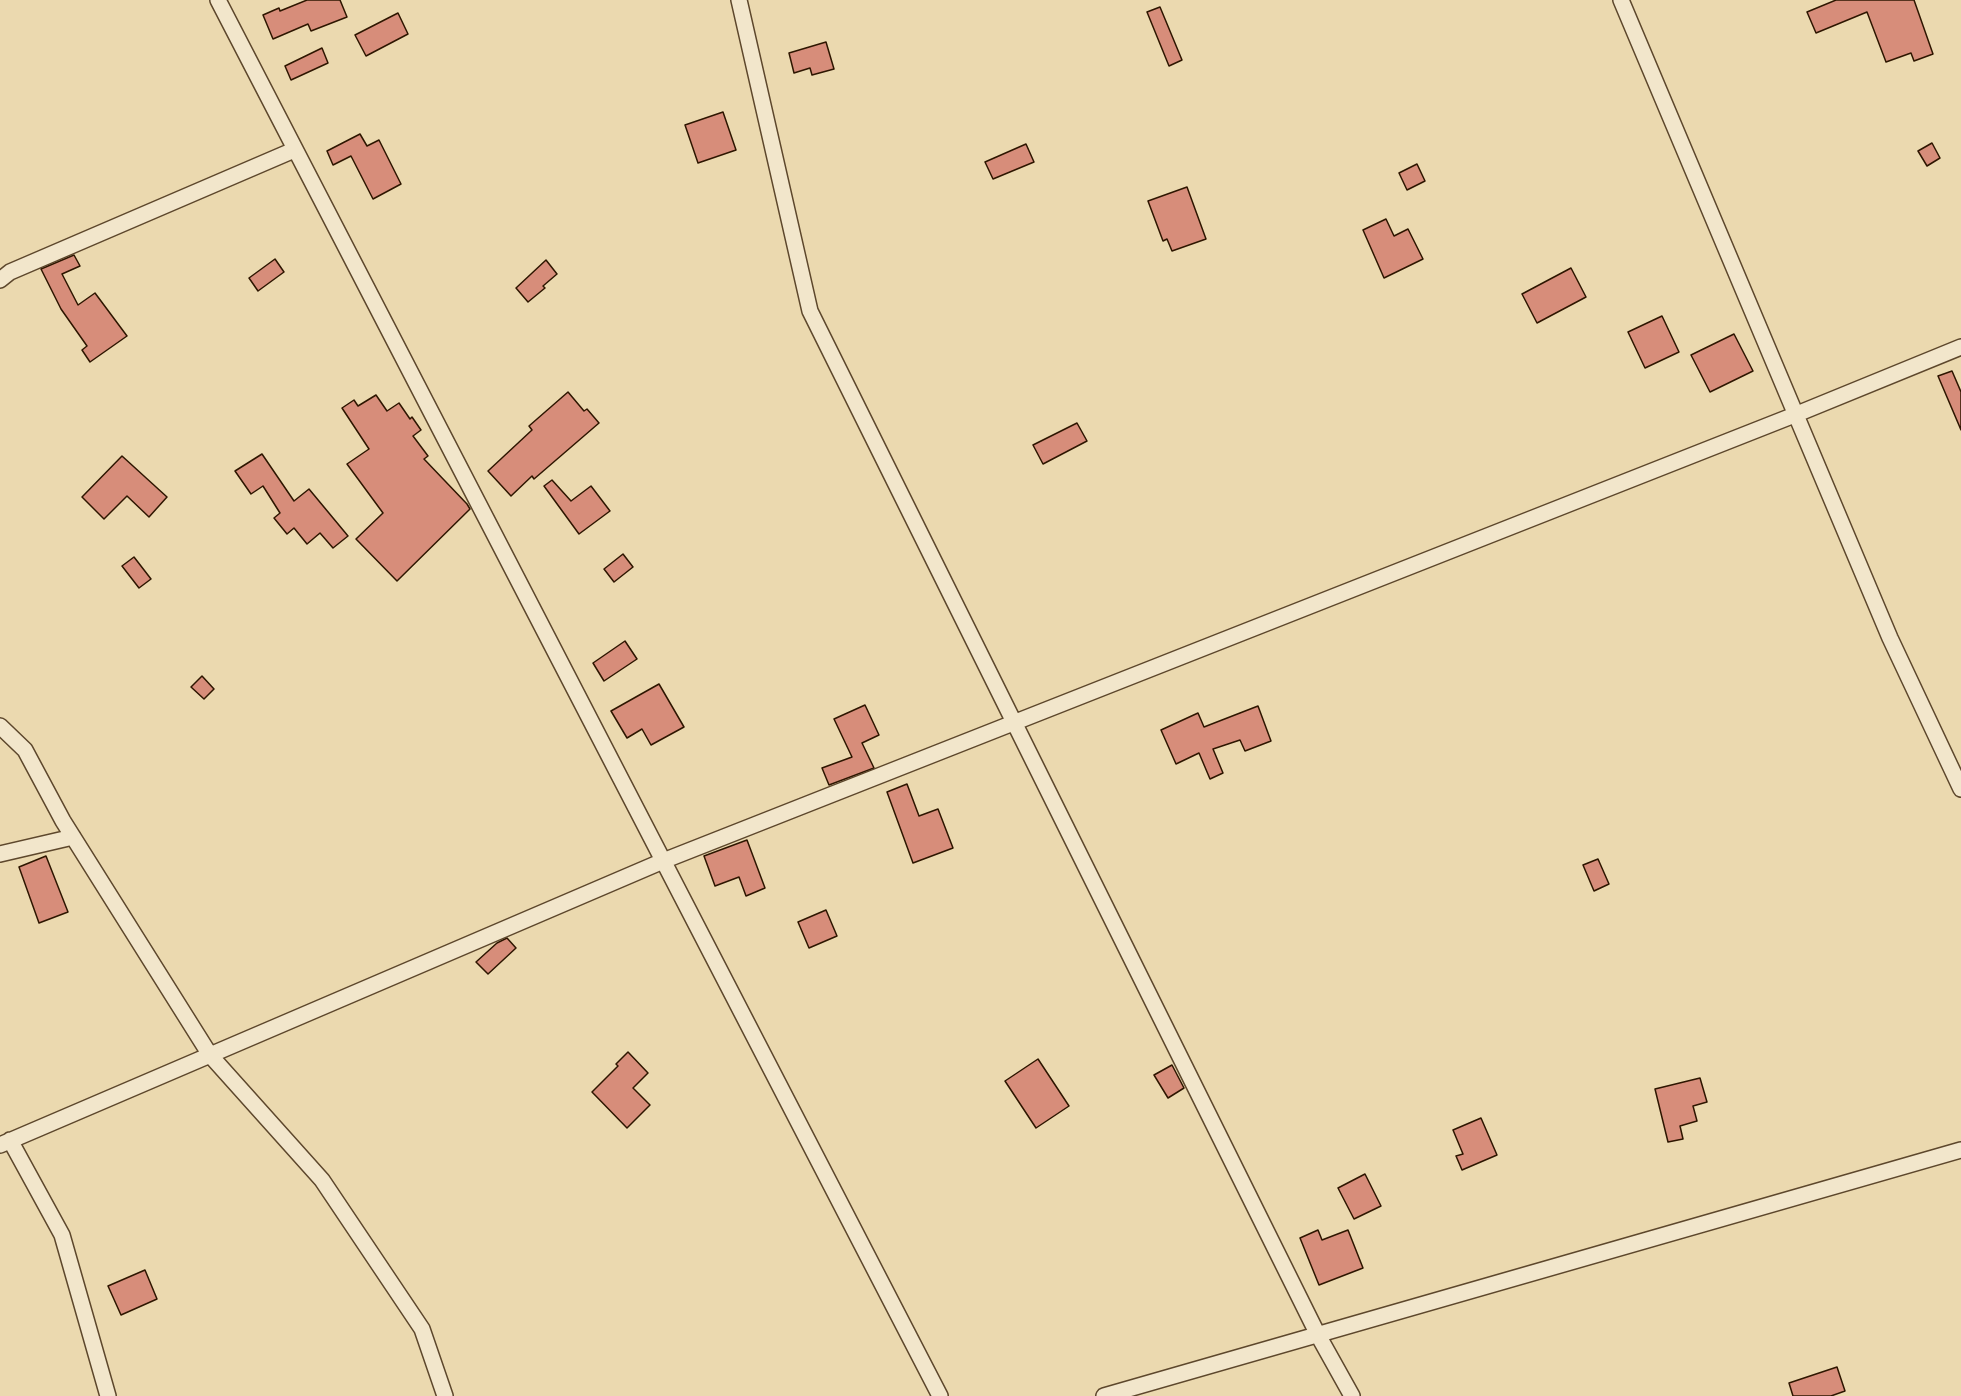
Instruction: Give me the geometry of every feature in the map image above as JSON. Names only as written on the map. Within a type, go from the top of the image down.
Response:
[{"type":"street","points":[[218,0],[940,1396]]},
{"type":"street","points":[[739,0],[810,311],[1318,1335],[1352,1396]]},
{"type":"street","points":[[1621,0],[1890,638],[1961,789]]},
{"type":"street","points":[[0,280],[10,272],[294,150]]},
{"type":"street","points":[[108,1396],[62,1235],[5,1142],[663,861],[1797,414],[1961,347]]},
{"type":"street","points":[[0,726],[25,750],[73,837],[210,1055],[322,1180],[422,1329],[445,1396]]},
{"type":"street","points":[[0,854],[73,837]]},
{"type":"street","points":[[1104,1396],[1961,1150]]},
{"type":"building","points":[[307,0],[340,0],[347,17],[311,31],[308,24],[273,39],[263,15]]},
{"type":"building","points":[[1836,0],[1914,0],[1933,54],[1914,61],[1911,53],[1886,62],[1867,12],[1816,33],[1807,12]]},
{"type":"building","points":[[1160,7],[1182,60],[1169,66],[1147,12]]},
{"type":"building","points":[[398,13],[408,34],[366,56],[355,35]]},
{"type":"building","points":[[826,42],[834,69],[812,75],[810,68],[794,73],[789,53]]},
{"type":"building","points":[[322,48],[328,63],[291,80],[285,66]]},
{"type":"building","points":[[723,112],[736,150],[698,163],[685,125]]},
{"type":"building","points":[[360,134],[367,146],[379,140],[401,184],[373,199],[351,156],[333,165],[327,151]]},
{"type":"building","points":[[1932,143],[1940,158],[1927,166],[1918,151]]},
{"type":"building","points":[[1026,144],[1034,162],[993,179],[985,162]]},
{"type":"building","points":[[1417,164],[1425,181],[1407,190],[1399,173]]},
{"type":"building","points":[[1187,187],[1206,239],[1172,251],[1167,239],[1163,241],[1148,201]]},
{"type":"building","points":[[1386,219],[1394,236],[1408,229],[1423,259],[1384,278],[1363,230]]},
{"type":"building","points":[[74,255],[80,266],[62,274],[78,305],[95,293],[127,336],[90,362],[82,350],[87,346],[61,309],[41,269]]},
{"type":"building","points":[[275,259],[284,272],[258,291],[249,278]]},
{"type":"building","points":[[546,260],[557,274],[528,302],[516,288]]},
{"type":"building","points":[[1571,268],[1586,297],[1537,323],[1522,294]]},
{"type":"building","points":[[1662,316],[1679,352],[1645,368],[1628,332]]},
{"type":"building","points":[[1734,334],[1753,371],[1710,392],[1691,355]]},
{"type":"building","points":[[1952,371],[1961,392],[1961,430],[1938,376]]},
{"type":"building","points":[[568,392],[584,411],[587,409],[599,423],[534,479],[532,476],[511,496],[488,471],[532,430],[529,426]]},
{"type":"building","points":[[376,395],[387,411],[399,403],[410,419],[412,417],[421,430],[413,436],[428,456],[424,459],[470,509],[397,581],[356,539],[383,513],[347,464],[369,449],[342,408],[354,400],[358,406]]},
{"type":"building","points":[[1077,423],[1087,441],[1043,464],[1033,445]]},
{"type":"building","points":[[262,454],[294,501],[309,489],[348,536],[333,548],[320,533],[307,544],[294,528],[287,534],[274,518],[280,513],[263,486],[251,494],[235,471]]},
{"type":"building","points":[[122,456],[167,497],[149,517],[127,496],[104,519],[82,497]]},
{"type":"building","points":[[552,480],[571,501],[591,486],[610,511],[579,534],[544,486]]},
{"type":"building","points":[[623,554],[633,567],[614,582],[604,569]]},
{"type":"building","points":[[134,557],[151,579],[139,588],[122,566]]},
{"type":"building","points":[[625,641],[637,659],[604,681],[593,663]]},
{"type":"building","points":[[202,676],[214,689],[204,699],[191,687]]},
{"type":"building","points":[[659,684],[684,727],[651,745],[642,729],[627,738],[611,711]]},
{"type":"building","points":[[865,705],[879,735],[862,743],[874,768],[829,785],[822,768],[852,757],[834,719]]},
{"type":"building","points":[[1258,706],[1271,741],[1245,751],[1240,740],[1213,749],[1223,773],[1210,779],[1199,753],[1176,764],[1161,730],[1198,713],[1204,727]]},
{"type":"building","points":[[907,784],[919,816],[938,809],[953,848],[913,863],[887,792]]},
{"type":"building","points":[[747,840],[765,888],[746,896],[739,877],[715,886],[704,856]]},
{"type":"building","points":[[46,856],[68,912],[39,923],[19,867]]},
{"type":"building","points":[[1598,859],[1609,884],[1594,891],[1583,865]]},
{"type":"building","points":[[826,910],[837,936],[809,948],[798,922]]},
{"type":"building","points":[[507,938],[516,948],[488,974],[476,962],[497,943]]},
{"type":"building","points":[[628,1052],[648,1073],[633,1088],[650,1105],[627,1128],[592,1092],[618,1066],[616,1064]]},
{"type":"building","points":[[1038,1059],[1069,1106],[1036,1128],[1005,1081]]},
{"type":"building","points":[[1172,1065],[1184,1088],[1168,1098],[1154,1075]]},
{"type":"building","points":[[1700,1078],[1707,1102],[1693,1106],[1697,1121],[1680,1126],[1683,1139],[1668,1142],[1655,1089]]},
{"type":"building","points":[[1481,1118],[1497,1155],[1462,1170],[1456,1156],[1463,1154],[1453,1130]]},
{"type":"building","points":[[1365,1174],[1381,1206],[1354,1219],[1338,1188]]},
{"type":"building","points":[[1318,1230],[1322,1240],[1348,1230],[1363,1268],[1319,1285],[1300,1238]]},
{"type":"building","points":[[145,1270],[157,1299],[121,1315],[108,1286]]},
{"type":"building","points":[[1837,1367],[1845,1391],[1831,1396],[1793,1396],[1789,1383]]}]
